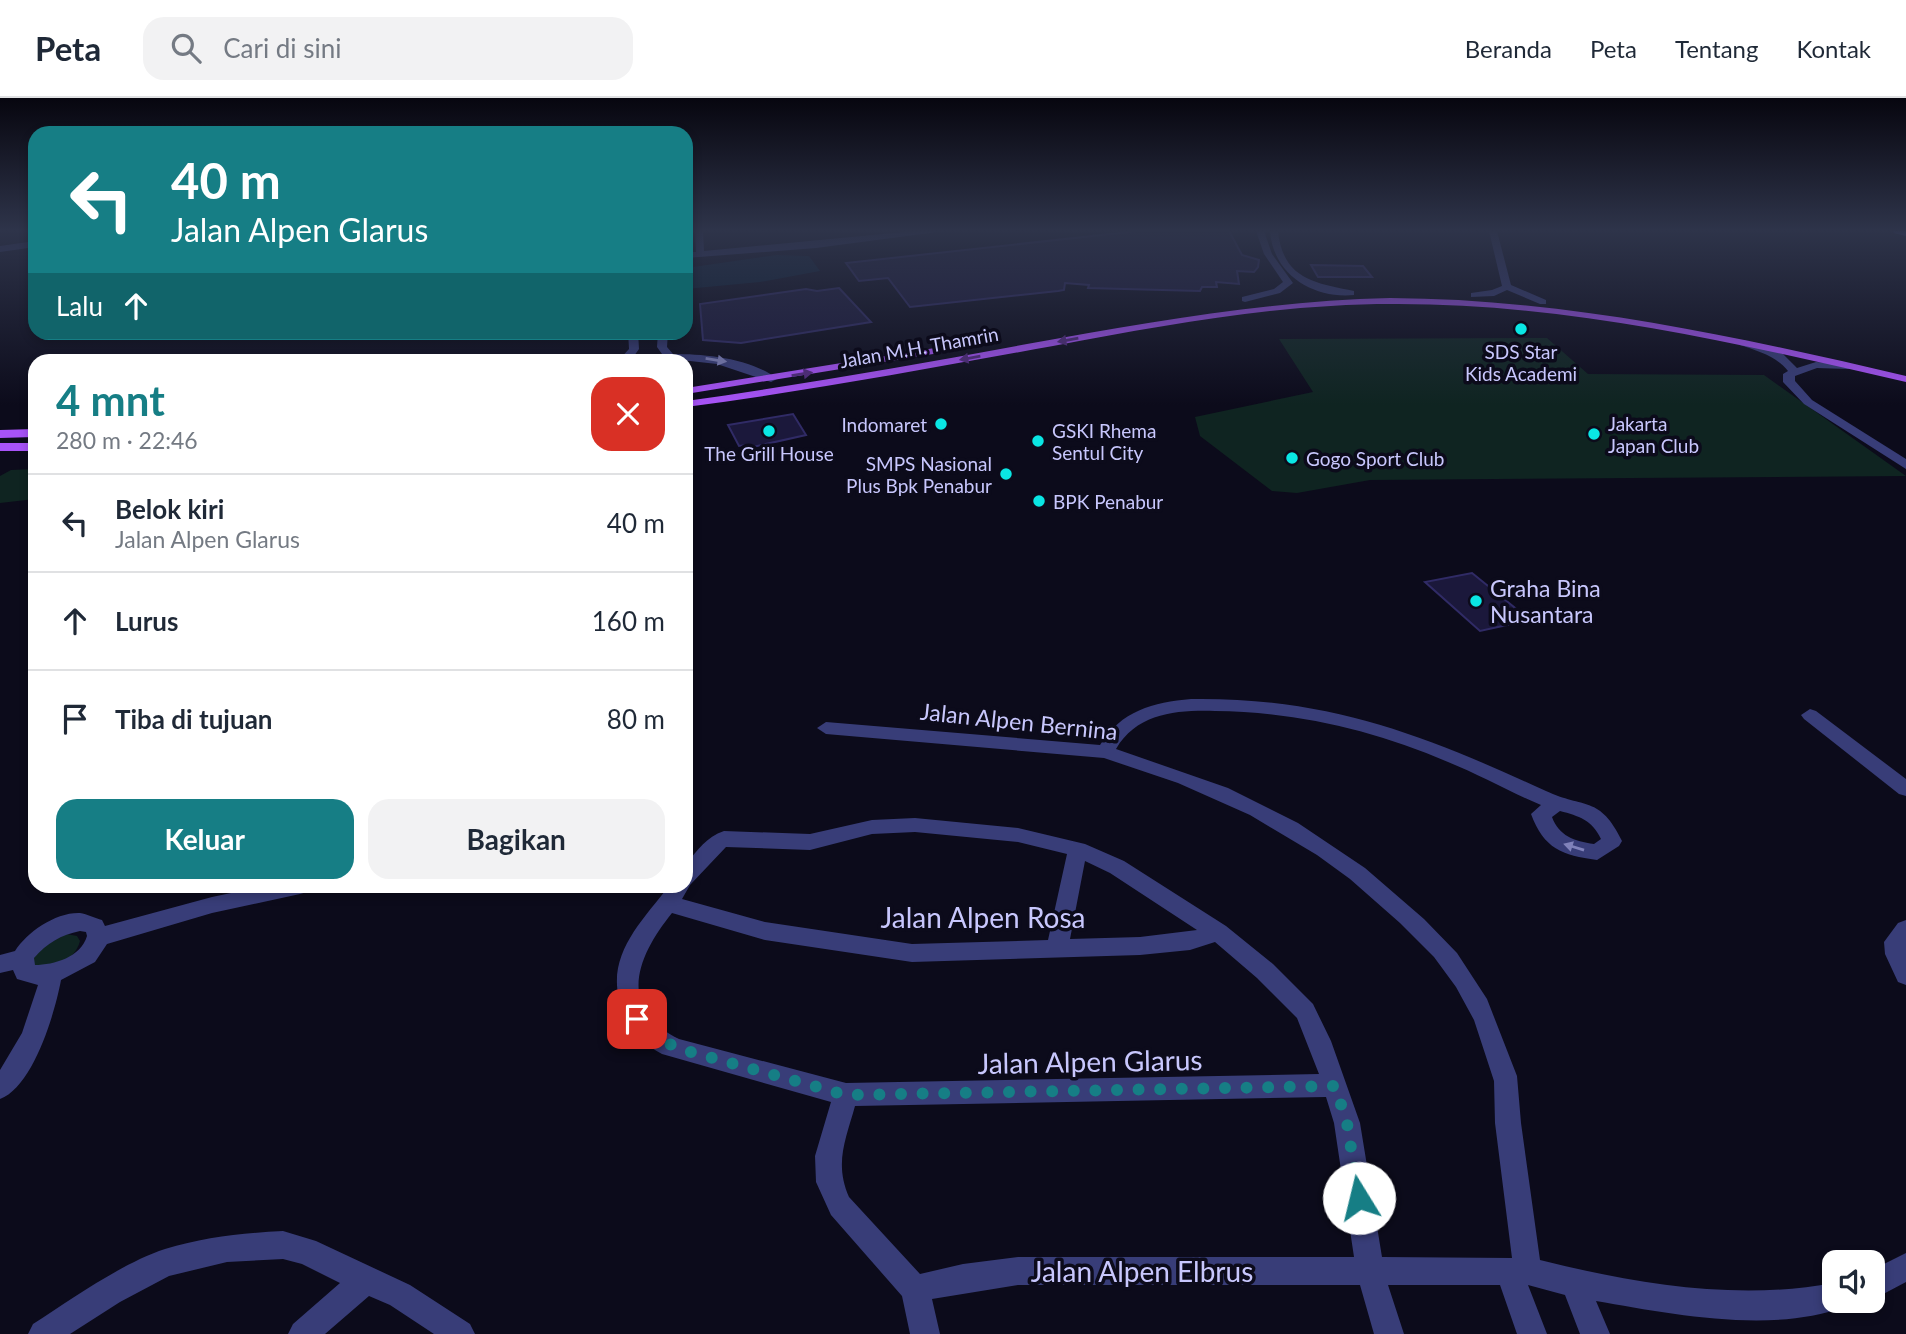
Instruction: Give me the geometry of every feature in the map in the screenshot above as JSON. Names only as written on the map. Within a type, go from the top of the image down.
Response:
[{"type":"main road","name":"Jalan M.H. Thamrin","points":[[693,390],[1245,299],[1351,293],[1474,295],[1543,302],[1906,379]]},
{"type":"main road","points":[[1316,294],[1318,300],[1326,302]]},
{"type":"main road","points":[[1290,295],[1303,298],[1306,301],[1304,304]]},
{"type":"main road","name":"Jalan M.H. Thamrin","points":[[693,403],[803,388],[1207,315],[1326,302],[1443,302],[1570,308],[1672,320],[1906,369]]},
{"type":"main road","points":[[0,434],[28,433]]},
{"type":"main road","points":[[0,447],[28,447]]},
{"type":"street","points":[[1245,299],[1280,289]]},
{"type":"street","points":[[1322,289],[1351,293]]},
{"type":"street","points":[[1474,295],[1494,293],[1503,289]]},
{"type":"street","points":[[1510,289],[1543,302]]},
{"type":"street","points":[[630,354],[634,349],[634,340]]},
{"type":"street","points":[[662,340],[662,347],[668,354]]},
{"type":"street","points":[[1744,343],[1781,357],[1794,371]]},
{"type":"street","points":[[634,349],[662,347]]},
{"type":"street","points":[[693,358],[718,360],[749,368],[771,379]]},
{"type":"street","points":[[1848,366],[1816,365],[1789,374],[1789,382],[1808,402],[1906,465]]},
{"type":"street","points":[[1105,752],[1120,729],[1161,708],[1187,704],[1295,710],[1354,724],[1431,749],[1477,766],[1556,804]]},
{"type":"street","points":[[1810,715],[1906,789]]},
{"type":"street","name":"Jalan Alpen Bernina","points":[[826,728],[1105,752],[1198,784],[1277,818],[1329,852],[1375,888],[1411,919],[1458,970],[1484,1020],[1506,1078],[1518,1271],[1532,1334]]},
{"type":"street","points":[[693,869],[715,844],[724,839],[810,842],[872,827],[961,828],[1018,835],[1078,849],[1117,867],[1218,932],[1265,971],[1305,1011],[1347,1123],[1370,1271],[1389,1334]]},
{"type":"street","points":[[1057,947],[1078,849]]},
{"type":"street","points":[[98,937],[212,905],[268,893]]},
{"type":"street","name":"Jalan Alpen Rosa","points":[[674,894],[765,931],[912,953],[1177,943],[1218,932]]},
{"type":"street","name":"Jalan Alpen Glarus","points":[[674,894],[650,922],[636,945],[628,969],[630,993],[637,1019],[656,1039],[691,1052],[846,1095],[1335,1086]]},
{"type":"street","points":[[0,964],[22,959],[40,937],[60,927],[88,923],[98,931],[96,944],[83,959],[51,975],[31,975],[22,966],[22,959]]},
{"type":"street","points":[[1906,929],[1895,942],[1896,954],[1906,975]]},
{"type":"street","points":[[0,1088],[26,1053],[46,1002],[51,975]]},
{"type":"street","points":[[846,1095],[828,1156],[829,1182],[841,1206],[915,1289],[925,1334]]},
{"type":"street","points":[[43,1334],[138,1276],[165,1263],[227,1248],[283,1245],[306,1251],[400,1295],[460,1334]]},
{"type":"street","points":[[1885,1279],[1906,1268]]},
{"type":"street","name":"Jalan Alpen Elbrus","points":[[915,1289],[963,1278],[1018,1271],[1518,1271],[1575,1283],[1744,1309],[1807,1304],[1822,1300]]},
{"type":"street","points":[[303,1334],[366,1281]]},
{"type":"street","points":[[1575,1283],[1595,1334]]},
{"type":"green space","name":"Jakarta Japan Club","points":[[1547,338],[1588,374],[1764,375],[1906,476],[1370,480],[1297,493],[1272,491],[1200,436],[1195,417],[1313,392],[1279,339]]},
{"type":"green space","points":[[28,469],[28,500],[0,503],[0,476],[11,470]]},
{"type":"green space","points":[[66,934],[77,936],[80,941],[73,954],[62,962],[34,971],[29,955]]},
{"type":"building","points":[[806,289],[817,291],[840,289],[871,322],[741,343],[703,340],[700,304]]},
{"type":"building","points":[[896,289],[1064,289],[1058,291],[910,307]]},
{"type":"building","points":[[1113,289],[1201,289],[1200,291]]},
{"type":"building","name":"The Grill House","points":[[793,414],[806,435],[748,448],[746,445],[739,446],[728,425]]},
{"type":"building","name":"Graha Bina Nusantara","points":[[1472,573],[1530,620],[1480,631],[1425,582]]},
{"type":"place","name":"SDS Star Kids Academi","points":[[1521,329]]},
{"type":"place","name":"Indomaret","points":[[941,424]]},
{"type":"place","name":"The Grill House","points":[[769,431]]},
{"type":"place","name":"Jakarta Japan Club","points":[[1594,434]]},
{"type":"place","name":"GSKI Rhema Sentul City","points":[[1038,441]]},
{"type":"place","name":"Gogo Sport Club","points":[[1292,458]]},
{"type":"place","name":"SMPS Nasional Plus Bpk Penabur","points":[[1006,474]]},
{"type":"place","name":"BPK Penabur","points":[[1039,501]]},
{"type":"place","name":"Graha Bina Nusantara","points":[[1476,601]]},
{"type":"route","points":[[637,1019],[656,1039],[691,1052],[846,1095],[1335,1086],[1347,1123],[1359,1198]]}]
